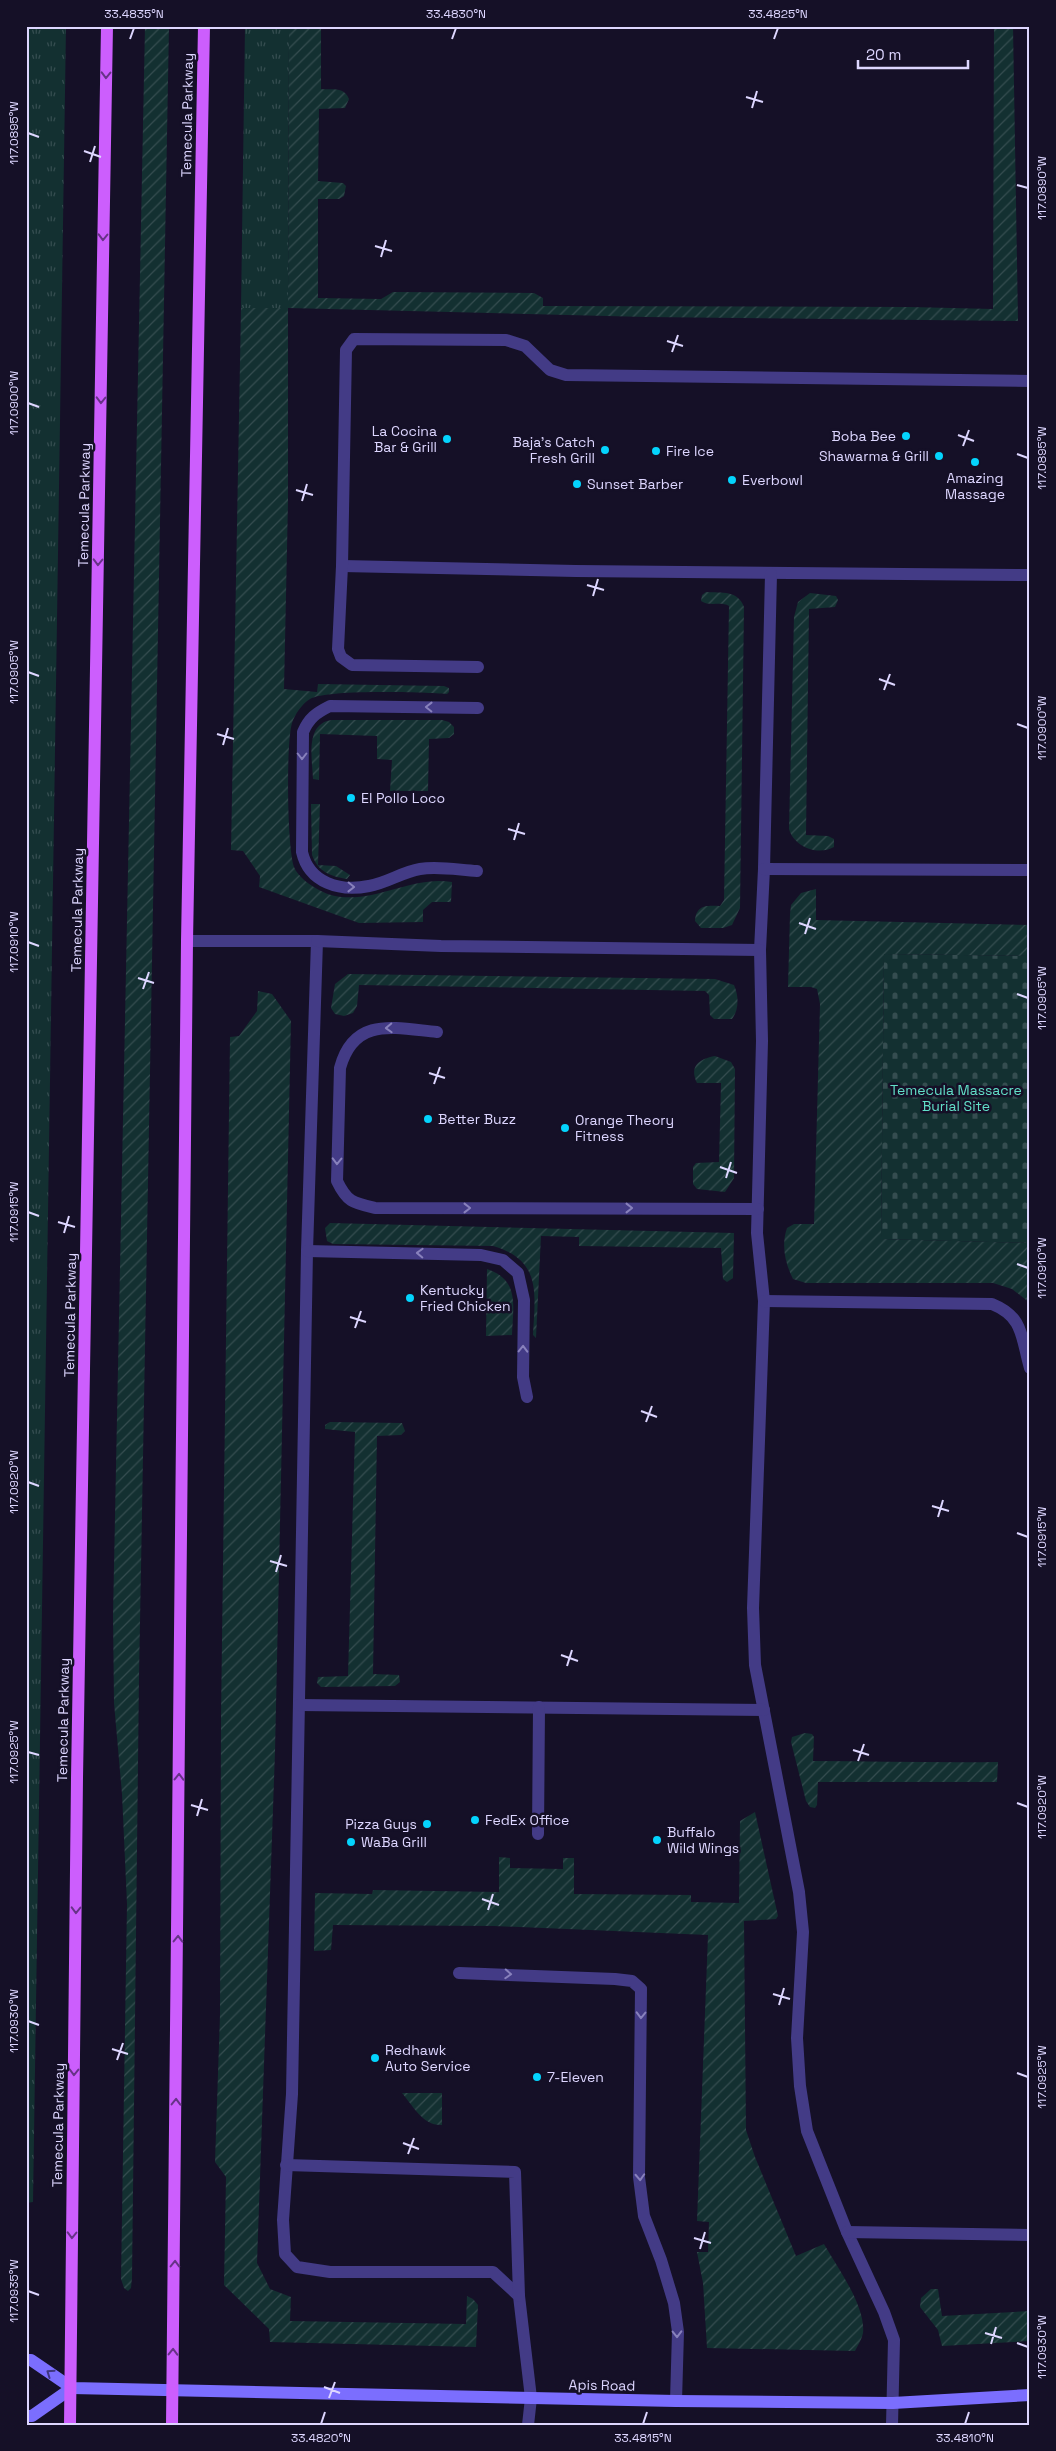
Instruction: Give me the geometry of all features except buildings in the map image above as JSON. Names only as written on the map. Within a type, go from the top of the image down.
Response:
[{"type":"main road","name":"Temecula Parkway","points":[[70,2425],[72,2388],[77,1768],[107,26]]},
{"type":"main road","name":"Temecula Parkway","points":[[172,2425],[187,940],[204,26]]},
{"type":"main road","points":[[26,2360],[31,2360],[72,2388],[32,2416],[26,2416]]},
{"type":"main road","name":"Apis Road","points":[[72,2388],[676,2401],[893,2403],[1030,2395]]},
{"type":"lane","points":[[478,667],[352,664],[341,657],[338,649],[342,566],[346,350],[354,340],[506,340],[525,346],[550,370],[566,375],[1030,380]]},
{"type":"lane","points":[[342,566],[771,574],[1030,575]]},
{"type":"lane","points":[[771,574],[764,869],[760,950],[762,1041],[757,1233],[764,1301],[754,1608],[755,1665],[799,1892],[803,1932],[797,2038],[800,2086],[807,2130],[847,2232],[884,2312],[894,2340],[892,2425]]},
{"type":"lane","points":[[477,871],[423,868],[403,872],[369,886],[347,887],[324,882],[311,874],[304,863],[302,852],[303,732],[308,720],[330,706],[478,708]]},
{"type":"lane","points":[[764,869],[1030,870]]},
{"type":"lane","points":[[187,940],[316,941],[441,946],[760,950]]},
{"type":"lane","points":[[316,941],[307,1251],[292,2094],[283,2220],[285,2254],[297,2266],[330,2272],[493,2272],[519,2296]]},
{"type":"lane","points":[[437,1032],[389,1027],[371,1030],[353,1040],[344,1053],[340,1068],[337,1182],[344,1196],[356,1204],[375,1208],[758,1209]]},
{"type":"lane","points":[[307,1251],[481,1255],[503,1260],[518,1273],[524,1300],[523,1377],[527,1397]]},
{"type":"lane","points":[[764,1301],[992,1304],[1008,1311],[1018,1322],[1030,1368]]},
{"type":"lane","points":[[300,1705],[764,1710]]},
{"type":"lane","points":[[538,1834],[540,1708]]},
{"type":"lane","points":[[459,1973],[615,1979],[632,1982],[641,1989],[639,2177],[644,2216],[661,2260],[674,2303],[678,2332],[676,2401]]},
{"type":"lane","points":[[286,2165],[515,2172],[519,2296],[531,2398],[528,2425]]},
{"type":"lane","points":[[847,2232],[1030,2235]]},
{"type":"green space","points":[[26,26],[66,26],[33,2202],[26,2203]]},
{"type":"green space","points":[[145,26],[169,26],[139,1678],[132,2278],[131,2288],[128,2291],[124,2288],[121,2279],[127,1904],[122,1794],[114,1703],[113,1616]]},
{"type":"green space","points":[[245,26],[289,26],[288,308],[241,308]]},
{"type":"green space","points":[[289,26],[321,26],[321,89],[341,90],[349,99],[345,108],[319,109],[318,181],[343,183],[346,186],[344,196],[339,199],[318,199],[318,298],[381,299],[393,292],[534,293],[543,298],[543,306],[993,309],[994,26],[1013,26],[1018,321],[646,317],[288,308]]},
{"type":"green space","points":[[241,308],[288,308],[288,502],[284,689],[317,692],[318,684],[444,686],[449,688],[447,694],[354,692],[335,694],[310,699],[302,706],[292,723],[289,751],[289,818],[294,867],[298,874],[308,883],[319,890],[335,896],[368,895],[435,881],[452,882],[451,902],[432,902],[423,910],[423,922],[359,923],[259,887],[260,876],[243,851],[231,850]]},
{"type":"green space","points":[[706,592],[734,595],[744,607],[740,908],[732,925],[723,928],[701,928],[695,921],[697,912],[700,909],[706,906],[720,906],[724,900],[729,606],[704,603],[701,601],[702,595]]},
{"type":"green space","points":[[810,593],[836,596],[838,600],[835,607],[809,609],[806,835],[828,836],[834,839],[834,847],[821,851],[801,845],[796,841],[789,829],[794,617],[798,602]]},
{"type":"green space","points":[[332,720],[442,720],[449,722],[454,727],[454,734],[449,738],[429,739],[428,791],[390,791],[392,760],[377,759],[377,736],[320,734],[319,780],[313,779],[311,752],[314,734],[323,723]]},
{"type":"green space","points":[[311,804],[320,804],[318,865],[336,866],[350,875],[347,879],[325,872],[318,866],[312,855]]},
{"type":"green space","points":[[816,889],[816,920],[1030,925],[1030,956],[884,954],[881,1239],[1030,1243],[1030,1303],[1012,1289],[993,1283],[806,1283],[793,1279],[785,1254],[784,1241],[787,1228],[794,1224],[814,1224],[820,1004],[817,989],[811,987],[788,987],[790,914],[791,905],[801,893]]},
{"type":"green space","name":"Temecula Massacre Burial Site","points":[[884,954],[1030,956],[1030,1243],[881,1239]]},
{"type":"green space","points":[[348,974],[715,979],[734,985],[738,1003],[732,1019],[714,1019],[710,1015],[709,995],[705,991],[359,985],[357,1006],[353,1013],[344,1016],[335,1014],[331,1008],[335,984]]},
{"type":"green space","points":[[258,991],[272,994],[291,1021],[275,1752],[257,2263],[270,2289],[291,2297],[290,2321],[466,2324],[467,2296],[478,2305],[476,2347],[270,2342],[269,2329],[224,2285],[226,2177],[215,2162],[220,2015],[221,1716],[230,1037],[239,1036],[257,1011]]},
{"type":"green space","points":[[715,1056],[731,1062],[735,1069],[734,1178],[725,1192],[697,1189],[693,1184],[693,1167],[696,1163],[719,1162],[721,1083],[697,1083],[694,1072],[700,1061]]},
{"type":"green space","points":[[330,1223],[734,1233],[733,1278],[727,1282],[723,1279],[721,1248],[579,1246],[579,1237],[541,1236],[536,1338],[533,1335],[534,1293],[532,1280],[528,1270],[520,1260],[509,1252],[493,1246],[333,1244],[327,1241],[325,1228]]},
{"type":"green space","points":[[487,1269],[498,1274],[510,1287],[513,1304],[512,1335],[486,1336]]},
{"type":"green space","points":[[330,1422],[402,1423],[405,1431],[401,1435],[377,1436],[373,1674],[399,1675],[400,1682],[395,1686],[321,1687],[317,1683],[318,1677],[348,1676],[355,1432],[325,1429],[325,1425]]},
{"type":"green space","points":[[805,1733],[812,1734],[814,1737],[813,1761],[998,1762],[997,1782],[818,1782],[817,1805],[815,1808],[810,1807],[806,1801],[791,1742],[792,1737]]},
{"type":"green space","points":[[755,1812],[778,1916],[776,1919],[744,1921],[746,2130],[755,2157],[796,2256],[824,2244],[855,2299],[863,2322],[863,2333],[855,2351],[707,2348],[703,2283],[697,2252],[708,2252],[709,2222],[697,2221],[708,1935],[494,1926],[333,1925],[331,1950],[314,1951],[315,1893],[372,1894],[373,1890],[499,1892],[499,1857],[510,1858],[510,1868],[563,1869],[563,1858],[574,1858],[574,1894],[691,1895],[691,1902],[739,1903],[740,1821]]},
{"type":"green space","points":[[402,2093],[442,2093],[442,2125],[424,2119]]},
{"type":"green space","points":[[931,2289],[938,2289],[942,2316],[1030,2311],[1030,2341],[942,2346],[938,2330],[920,2307],[921,2298]]},
{"type":"place","name":"Boba Bee","points":[[906,436]]},
{"type":"place","name":"La Cocina Bar & Grill","points":[[447,439]]},
{"type":"place","name":"Baja’s Catch Fresh Grill","points":[[605,450]]},
{"type":"place","name":"Fire Ice","points":[[656,451]]},
{"type":"place","name":"Shawarma & Grill","points":[[939,456]]},
{"type":"place","name":"Amazing Massage","points":[[975,462]]},
{"type":"place","name":"Everbowl","points":[[732,480]]},
{"type":"place","name":"Sunset Barber","points":[[577,484]]},
{"type":"place","name":"El Pollo Loco","points":[[351,798]]},
{"type":"place","name":"Better Buzz","points":[[428,1119]]},
{"type":"place","name":"Orange Theory Fitness","points":[[565,1128]]},
{"type":"place","name":"Kentucky Fried Chicken","points":[[410,1298]]},
{"type":"place","name":"FedEx Office","points":[[475,1820]]},
{"type":"place","name":"Pizza Guys","points":[[427,1824]]},
{"type":"place","name":"Buffalo Wild Wings","points":[[657,1840]]},
{"type":"place","name":"WaBa Grill","points":[[351,1842]]},
{"type":"place","name":"Redhawk Auto Service","points":[[375,2058]]},
{"type":"place","name":"7-Eleven","points":[[537,2077]]}]
